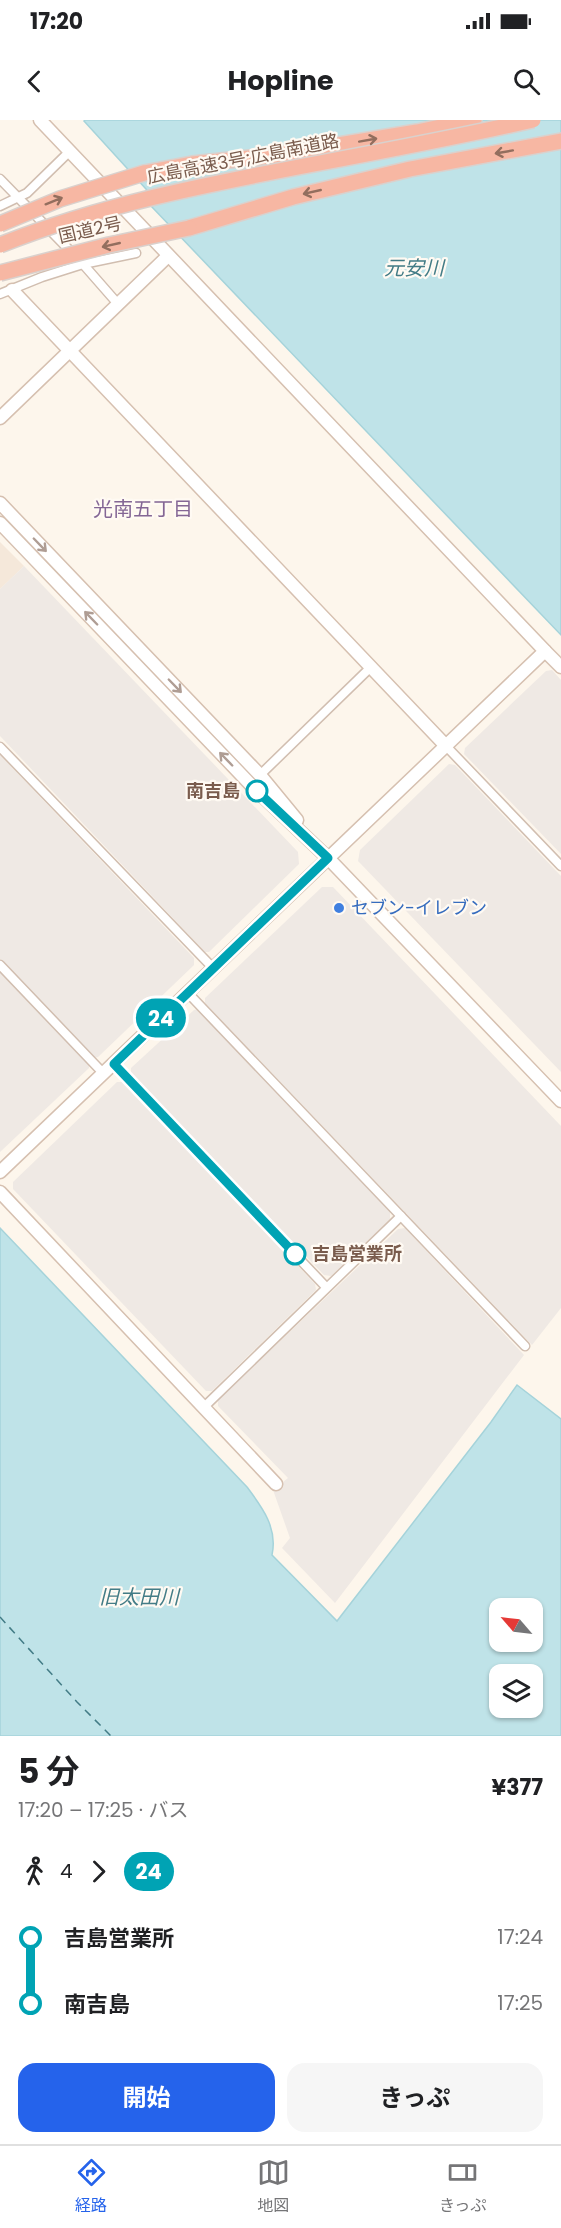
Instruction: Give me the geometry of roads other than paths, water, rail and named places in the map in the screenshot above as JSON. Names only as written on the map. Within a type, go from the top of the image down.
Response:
[{"type":"highway","name":"国道2号","points":[[0,224],[60,199],[144,173],[192,164],[278,156],[474,120]]},
{"type":"highway","name":"広島高速3号;広島南道路","points":[[0,245],[80,216],[146,198],[533,120]]},
{"type":"highway","name":"国道2号","points":[[0,273],[109,245],[189,228],[293,197],[410,169],[561,141]]},
{"type":"street","points":[[40,120],[561,667]]},
{"type":"street","points":[[0,206],[27,193],[70,151]]},
{"type":"street","points":[[0,179],[17,199],[83,264],[118,304]]},
{"type":"street","points":[[136,253],[83,264],[6,292],[71,349],[561,866]]},
{"type":"street","points":[[0,418],[168,256]]},
{"type":"street","points":[[0,503],[260,775],[328,858]]},
{"type":"street","points":[[0,523],[252,786],[328,858],[561,1101]]},
{"type":"street","points":[[0,1172],[545,651]]},
{"type":"street","points":[[260,775],[372,666]]},
{"type":"street","points":[[0,747],[213,968]]},
{"type":"street","points":[[0,965],[104,1074]]},
{"type":"street","points":[[188,993],[525,1346]]},
{"type":"street","points":[[114,1064],[326,1287]]},
{"type":"street","points":[[0,1192],[276,1484]]},
{"type":"street","points":[[204,1407],[401,1216]]},
{"type":"water","name":"元安川","points":[[85,120],[561,120],[561,635],[151,206],[156,200]]},
{"type":"water","name":"旧太田川","points":[[0,1228],[247,1487],[263,1510],[271,1527],[272,1555],[337,1621],[517,1385],[561,1419],[561,1736],[0,1736]]},
{"type":"place","name":"南吉島","points":[[257,791]]},
{"type":"place","name":"セブン-イレブン","points":[[339,908]]},
{"type":"place","name":"吉島営業所","points":[[295,1254]]},
{"type":"district","name":"光南五丁目","points":[[143,509]]}]
